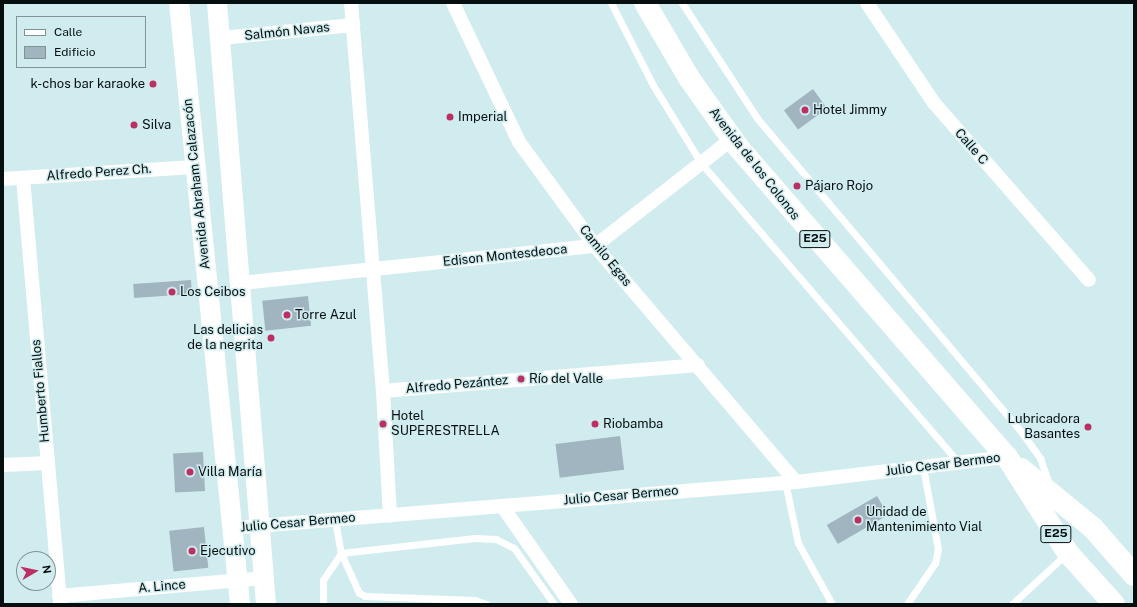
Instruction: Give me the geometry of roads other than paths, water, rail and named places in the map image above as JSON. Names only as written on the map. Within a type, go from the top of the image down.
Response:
[{"type":"highway","name":"Avenida de los Colonos","points":[[645,3],[689,78],[732,139],[795,217],[1007,457],[1093,528],[1134,574]]},
{"type":"highway","name":"Avenida de los Colonos","points":[[1007,457],[1068,553],[1114,604]]},
{"type":"main road","name":"Avenida Abraham Calazacón","points":[[179,3],[240,604]]},
{"type":"main road","points":[[217,3],[261,526],[266,604]]},
{"type":"street","points":[[351,3],[374,270],[390,516]]},
{"type":"street","name":"Calle C","points":[[867,3],[934,103],[1089,280]]},
{"type":"street","name":"Camilo Egas","points":[[459,5],[519,142],[596,246],[698,365],[791,482]]},
{"type":"street","name":"Salmón Navas","points":[[221,38],[353,25]]},
{"type":"street","points":[[596,246],[732,139]]},
{"type":"street","name":"Alfredo Perez Ch.","points":[[3,179],[195,167]]},
{"type":"street","name":"Humberto Fiallos","points":[[23,178],[59,600]]},
{"type":"street","name":"Edison Montesdeoca","points":[[241,283],[596,246]]},
{"type":"street","name":"Alfredo Pezántez","points":[[383,391],[698,365]]},
{"type":"street","name":"Julio Cesar Bermeo","points":[[233,528],[791,482],[1007,457]]},
{"type":"street","points":[[3,465],[48,463]]},
{"type":"street","points":[[502,506],[571,604]]},
{"type":"street","name":"A. Lince","points":[[59,600],[265,578]]},
{"type":"lane","points":[[611,3],[653,85],[701,163],[959,463]]},
{"type":"lane","points":[[682,3],[757,118],[1022,433],[1040,458],[1053,495]]},
{"type":"lane","points":[[907,604],[935,563],[938,549],[923,467]]},
{"type":"lane","points":[[791,482],[798,543],[832,604]]},
{"type":"lane","points":[[335,520],[341,553],[359,593],[365,596],[476,600],[486,604]]},
{"type":"lane","points":[[341,553],[496,539],[514,548],[554,604]]},
{"type":"lane","points":[[323,604],[323,580],[341,553]]},
{"type":"lane","points":[[1012,604],[1068,553]]},
{"type":"place","name":"k-chos bar karaoke","points":[[153,84]]},
{"type":"place","name":"Hotel Jimmy","points":[[805,110]]},
{"type":"place","name":"Imperial","points":[[450,117]]},
{"type":"place","name":"Silva","points":[[134,125]]},
{"type":"place","name":"Pájaro Rojo","points":[[797,186]]},
{"type":"place","name":"Los Ceibos","points":[[172,292]]},
{"type":"place","name":"Torre Azul","points":[[287,315]]},
{"type":"place","name":"Las delicias de la negrita","points":[[271,338]]},
{"type":"place","name":"Río del Valle","points":[[521,379]]},
{"type":"place","name":"Hotel SUPERESTRELLA","points":[[383,424]]},
{"type":"place","name":"Riobamba","points":[[595,424]]},
{"type":"place","name":"Lubricadora Basantes","points":[[1088,427]]},
{"type":"place","name":"Villa María","points":[[190,472]]},
{"type":"place","name":"Unidad de Mantenimiento Vial","points":[[858,520]]},
{"type":"place","name":"Ejecutivo","points":[[192,551]]}]
